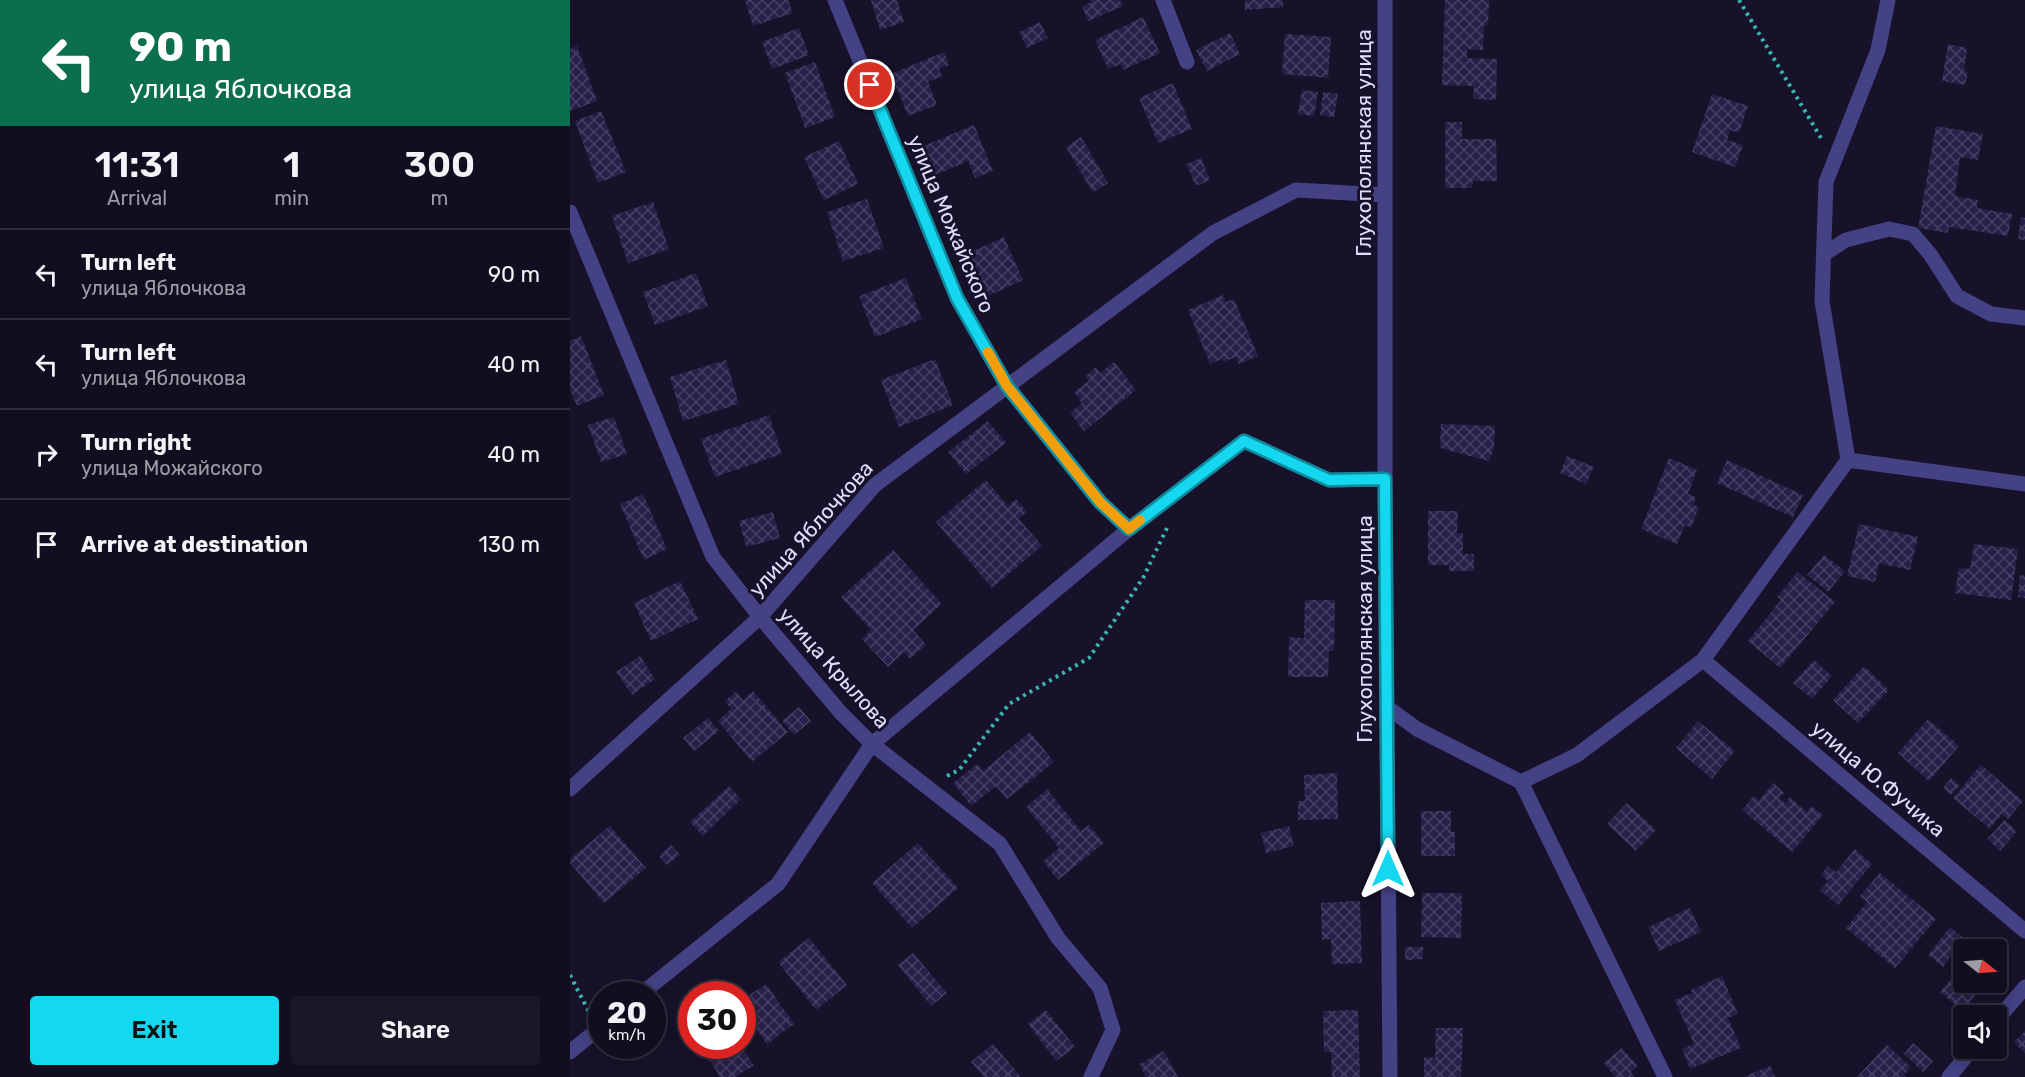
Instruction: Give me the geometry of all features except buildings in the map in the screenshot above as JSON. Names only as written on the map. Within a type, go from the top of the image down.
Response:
[{"type":"street","name":"улица Можайского","points":[[835,0],[957,298],[1007,386],[1100,502],[1129,529]]},
{"type":"street","points":[[1163,0],[1187,62]]},
{"type":"street","name":"Глухополянская улица","points":[[1385,0],[1385,479],[1390,1077]]},
{"type":"street","points":[[1521,782],[1577,755],[1704,660],[1848,460],[1822,301],[1826,182],[1878,50],[1888,0]]},
{"type":"street","name":"улица Яблочкова","points":[[570,789],[760,617],[875,485],[1214,233],[1296,190],[1385,195]]},
{"type":"street","name":"улица Крылова","points":[[570,212],[713,557],[841,713],[872,744],[1000,844],[1058,938],[1100,988],[1113,1030],[1091,1077]]},
{"type":"street","points":[[1824,254],[1846,240],[1889,230],[1913,234],[1930,254],[1957,296],[1991,314],[2025,318]]},
{"type":"street","points":[[657,981],[778,884],[872,744],[1129,529],[1244,441],[1329,480],[1385,479]]},
{"type":"street","points":[[1848,460],[2025,484]]},
{"type":"street","name":"улица Ю.Фучика","points":[[1704,660],[2025,931]]},
{"type":"street","points":[[1387,707],[1417,729],[1521,782],[1665,1077]]},
{"type":"street","points":[[2007,1007],[2025,987]]},
{"type":"street","points":[[570,1052],[588,1037]]},
{"type":"street","points":[[1949,1077],[1964,1059]]},
{"type":"path","points":[[1739,0],[1834,159]]},
{"type":"path","points":[[927,785],[959,770],[1009,704],[1089,658],[1143,578],[1171,520]]},
{"type":"path","points":[[570,975],[588,1008]]},
{"type":"slow traffic","points":[[988,352],[1007,386],[1100,502],[1129,529],[1140,520]]},
{"type":"route","points":[[870,85],[957,298],[1007,386],[1100,502],[1129,529],[1244,441],[1329,480],[1385,479],[1388,869]]}]
